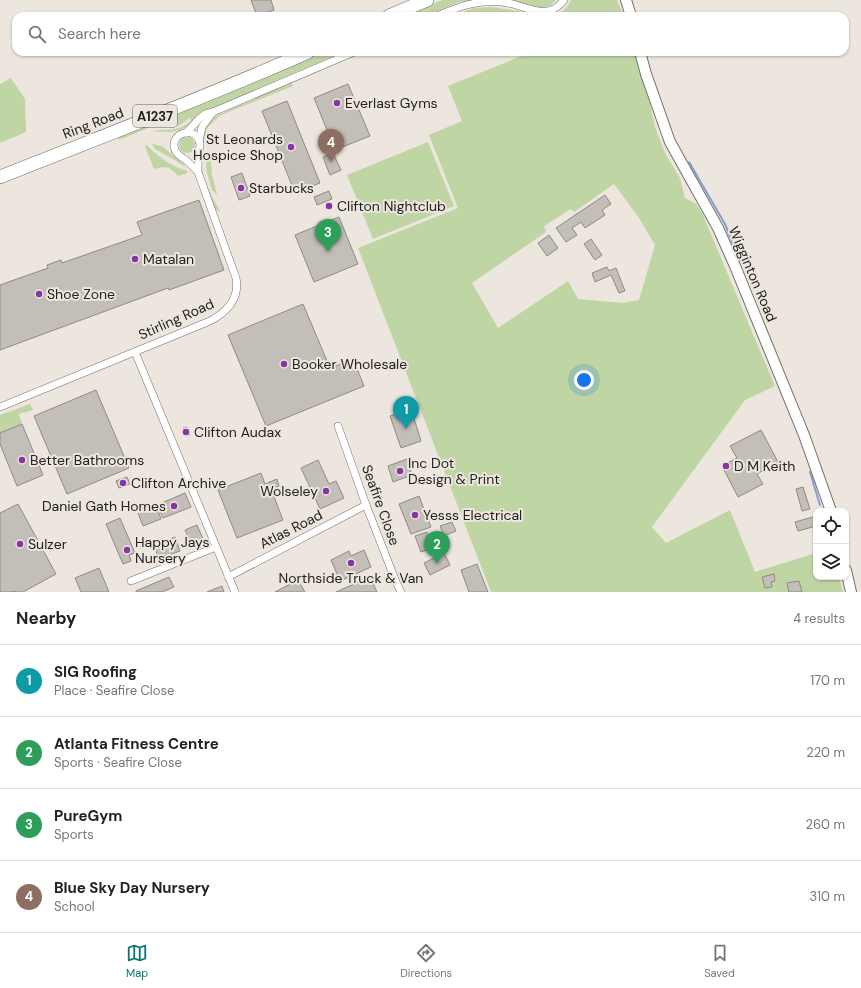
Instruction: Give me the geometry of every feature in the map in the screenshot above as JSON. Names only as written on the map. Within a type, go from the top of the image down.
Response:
[{"type":"highway","points":[[399,12],[426,0]]},
{"type":"highway","name":"Ring Road","points":[[0,177],[144,120],[299,56]]},
{"type":"main road","points":[[626,0],[630,12]]},
{"type":"main road","name":"Wigginton Road","points":[[641,56],[670,142],[718,228],[735,266],[804,435],[830,508]]},
{"type":"main road","points":[[848,580],[851,592]]},
{"type":"street","points":[[447,12],[474,3],[486,2],[505,3],[534,11],[546,12],[559,6],[564,0]]},
{"type":"street","points":[[213,112],[202,127],[199,141],[199,151],[190,158],[182,157],[176,152],[174,145],[178,136],[186,132],[205,114],[213,112],[345,56]]},
{"type":"street","points":[[186,132],[194,134],[199,141]]},
{"type":"street","name":"Stirling Road","points":[[0,408],[217,318],[231,304],[236,294],[236,278],[198,172],[199,151]]},
{"type":"street","name":"Stirling Road","points":[[182,157],[198,172]]},
{"type":"street","points":[[135,352],[235,592]]},
{"type":"street","name":"Seafire Close","points":[[338,426],[366,505],[401,592]]},
{"type":"street","name":"Atlas Road","points":[[228,577],[366,505]]},
{"type":"street","points":[[131,581],[216,546]]},
{"type":"green space","points":[[442,0],[474,0],[459,2],[435,12],[414,12]]},
{"type":"green space","points":[[507,0],[556,0],[550,6],[541,8]]},
{"type":"green space","points":[[571,0],[617,0],[622,12],[561,12]]},
{"type":"green space","points":[[491,7],[521,12],[464,12],[474,8]]},
{"type":"green space","points":[[310,56],[333,56],[203,112],[193,122],[180,130],[170,132],[154,132],[157,130],[182,127],[190,122],[191,117],[176,126],[168,127],[158,124],[119,140],[117,136]]},
{"type":"green space","points":[[522,56],[636,56],[655,127],[665,153],[680,178],[685,198],[696,204],[702,213],[775,386],[745,400],[652,527],[666,543],[730,510],[755,572],[813,554],[813,580],[840,580],[843,592],[491,592],[358,248],[458,208],[429,135],[462,121],[448,86]],"holes":[[[614,184],[639,218],[655,245],[639,300],[623,303],[578,299],[568,281],[498,328],[472,283],[546,232],[544,226],[571,209],[574,212]]]},
{"type":"green space","points":[[11,78],[25,99],[26,132],[0,143],[0,84]]},
{"type":"green space","points":[[292,83],[293,86],[221,115],[207,128],[204,139],[202,163],[203,175],[211,195],[220,211],[215,210],[205,186],[201,169],[201,143],[207,124],[220,114]]},
{"type":"green space","points":[[184,137],[190,137],[195,142],[193,151],[190,153],[184,153],[179,148],[179,142]]},
{"type":"green space","points":[[428,142],[454,206],[373,239],[347,175]]},
{"type":"green space","points":[[152,144],[162,146],[185,167],[155,149]]},
{"type":"green space","points":[[147,145],[154,153],[176,167],[186,170],[188,173],[178,176],[168,168],[162,167],[154,169],[145,146]]},
{"type":"green space","points":[[211,161],[212,175],[217,195],[212,190],[207,173],[206,162]]},
{"type":"green space","points":[[30,404],[33,410],[19,414],[22,424],[0,433],[0,415]]},
{"type":"building","points":[[251,0],[271,0],[274,10],[268,12],[256,12]]},
{"type":"building","points":[[348,84],[370,136],[335,150],[314,98]]},
{"type":"building","name":"St Leonards Hospice Shop","points":[[287,101],[320,183],[295,193],[262,111]]},
{"type":"building","points":[[333,153],[341,170],[330,175],[323,157]]},
{"type":"building","points":[[242,173],[250,196],[239,200],[231,177]]},
{"type":"building","points":[[329,191],[332,199],[317,205],[314,197]]},
{"type":"building","points":[[605,195],[611,204],[602,210],[605,215],[585,228],[581,222],[572,228],[577,235],[566,242],[556,228]]},
{"type":"building","points":[[199,200],[224,270],[169,290],[168,288],[0,350],[0,285],[48,268],[47,265],[61,260],[62,263],[142,235],[137,222]]},
{"type":"building","points":[[339,217],[358,264],[314,282],[295,235]]},
{"type":"building","points":[[549,235],[558,248],[547,256],[538,243]]},
{"type":"building","points":[[591,239],[602,255],[595,260],[584,244]]},
{"type":"building","points":[[607,267],[609,271],[616,268],[625,291],[619,293],[611,275],[595,282],[592,273]]},
{"type":"building","name":"Booker Wholesale","points":[[303,304],[330,368],[353,359],[364,386],[266,426],[228,335]]},
{"type":"building","points":[[96,390],[129,468],[67,494],[34,416]]},
{"type":"building","points":[[411,409],[421,441],[401,448],[390,416]]},
{"type":"building","name":"Better Bathrooms","points":[[22,424],[43,475],[17,486],[0,444],[0,433]]},
{"type":"building","name":"Clifton Audax","points":[[187,427],[190,435],[186,436],[183,428]]},
{"type":"building","points":[[761,430],[778,462],[757,474],[763,484],[738,497],[722,466],[737,458],[730,446]]},
{"type":"building","name":"Inc Dot Design & Print","points":[[407,459],[412,475],[393,482],[388,466]]},
{"type":"building","name":"Wolseley","points":[[318,460],[329,484],[336,481],[344,498],[320,509],[301,468]]},
{"type":"building","points":[[261,473],[265,484],[277,479],[279,486],[271,489],[283,520],[237,538],[218,490]]},
{"type":"building","name":"Clifton Archive","points":[[127,477],[130,484],[119,488],[116,481]]},
{"type":"building","points":[[803,487],[810,509],[802,511],[796,489]]},
{"type":"building","name":"Daniel Gath Homes","points":[[185,493],[191,507],[163,518],[157,505]]},
{"type":"building","name":"Yesss Electrical","points":[[419,496],[431,527],[411,534],[399,504]]},
{"type":"building","name":"Sulzer","points":[[18,504],[56,574],[23,592],[0,592],[0,513]]},
{"type":"building","points":[[156,505],[161,519],[143,526],[138,513]]},
{"type":"building","points":[[813,517],[813,527],[798,531],[795,522]]},
{"type":"building","points":[[120,518],[135,553],[129,555],[131,561],[123,564],[106,524]]},
{"type":"building","points":[[452,522],[456,531],[444,536],[440,526]]},
{"type":"building","points":[[197,525],[203,539],[191,544],[185,530]]},
{"type":"building","points":[[427,532],[433,548],[421,552],[415,536]]},
{"type":"building","points":[[175,537],[180,551],[159,559],[154,546]]},
{"type":"building","name":"Northside Truck & Van","points":[[364,550],[371,567],[340,581],[331,560],[349,551],[351,556]]},
{"type":"building","points":[[444,553],[450,565],[430,575],[424,563]]},
{"type":"building","points":[[477,564],[488,592],[469,592],[461,570]]},
{"type":"building","points":[[99,568],[109,592],[81,592],[75,578]]},
{"type":"building","points":[[774,574],[775,581],[771,582],[772,587],[765,588],[762,577]]},
{"type":"building","points":[[169,577],[174,587],[162,592],[136,592],[136,591]]},
{"type":"building","points":[[370,577],[377,592],[336,592]]},
{"type":"building","points":[[298,580],[305,592],[275,592]]},
{"type":"building","points":[[799,581],[802,592],[789,592],[787,583]]},
{"type":"building","points":[[222,586],[224,592],[207,592]]},
{"type":"waterway","points":[[689,162],[725,224],[740,261]]},
{"type":"waterway","points":[[810,472],[820,505]]},
{"type":"place","name":"Everlast Gyms","points":[[337,103]]},
{"type":"place","name":"St Leonards Hospice Shop","points":[[291,147]]},
{"type":"place","name":"Blue Sky Day Nursery","points":[[331,162]]},
{"type":"place","name":"Starbucks","points":[[241,188]]},
{"type":"place","name":"Clifton Nightclub","points":[[329,206]]},
{"type":"place","name":"PureGym","points":[[328,252]]},
{"type":"place","name":"Matalan","points":[[135,259]]},
{"type":"place","name":"Shoe Zone","points":[[39,294]]},
{"type":"place","name":"Booker Wholesale","points":[[284,364]]},
{"type":"place","name":"SIG Roofing","points":[[406,429]]},
{"type":"place","name":"Clifton Audax","points":[[186,432]]},
{"type":"place","name":"Better Bathrooms","points":[[22,460]]},
{"type":"place","name":"D M Keith","points":[[726,466]]},
{"type":"place","name":"Inc Dot Design & Print","points":[[400,471]]},
{"type":"place","name":"Clifton Archive","points":[[123,483]]},
{"type":"place","name":"Wolseley","points":[[326,491]]},
{"type":"place","name":"Daniel Gath Homes","points":[[174,506]]},
{"type":"place","name":"Yesss Electrical","points":[[415,515]]},
{"type":"place","name":"Sulzer","points":[[20,544]]},
{"type":"place","name":"Happy Jays Nursery","points":[[127,550]]},
{"type":"place","name":"Northside Truck & Van","points":[[351,563]]},
{"type":"place","name":"Atlanta Fitness Centre","points":[[437,564]]}]
